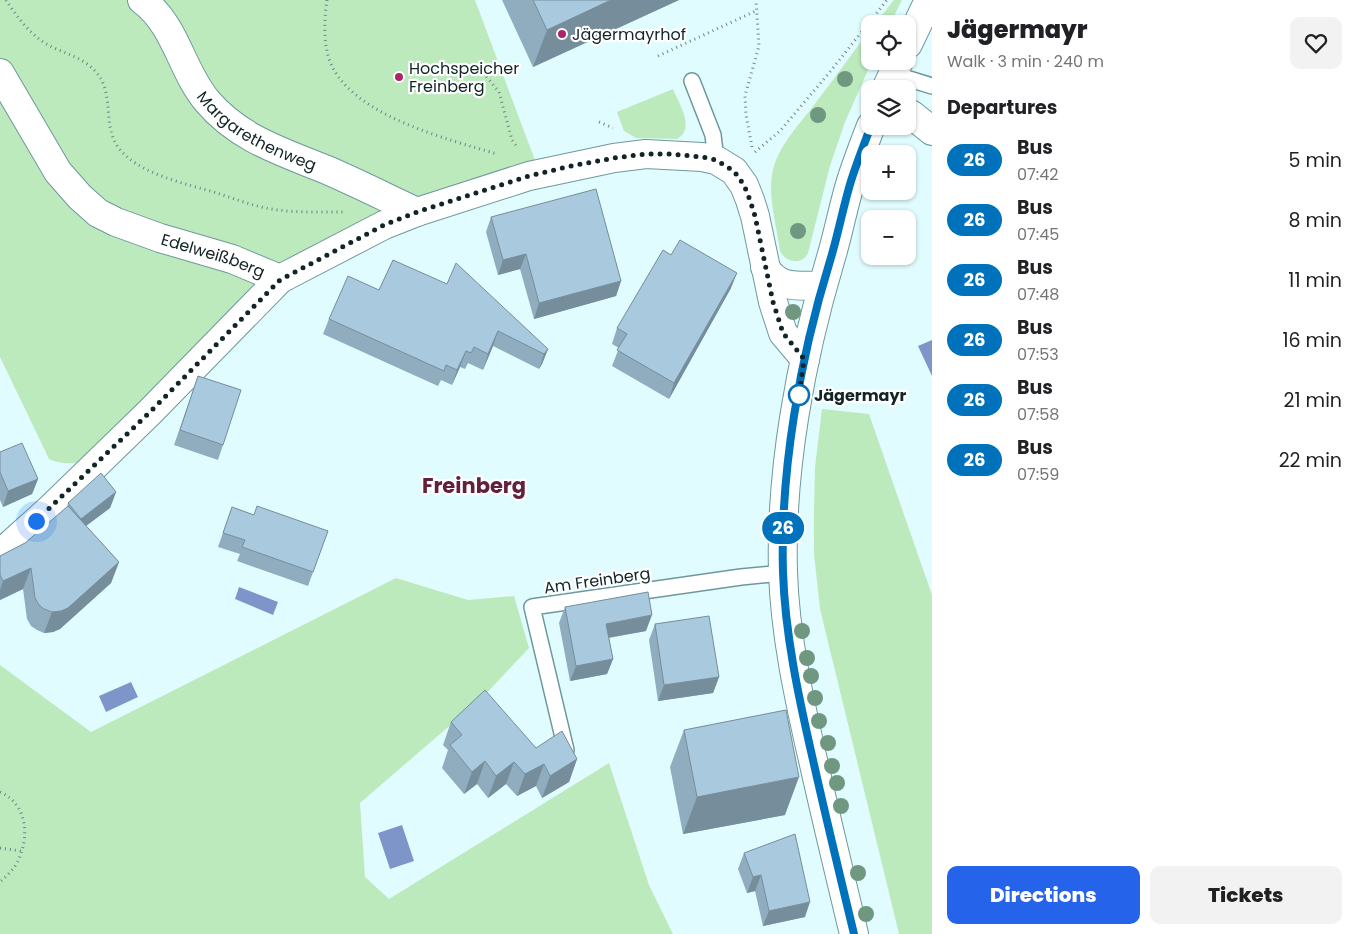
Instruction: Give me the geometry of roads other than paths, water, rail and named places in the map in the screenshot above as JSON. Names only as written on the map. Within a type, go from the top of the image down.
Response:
[{"type":"street","name":"Margarethenweg","points":[[142,0],[156,11],[163,21],[194,81],[206,99],[220,115],[235,127],[278,151],[328,171],[417,212]]},
{"type":"street","points":[[916,27],[929,0]]},
{"type":"street","name":"Edelweißberg","points":[[0,73],[58,172],[80,197],[98,213],[116,222],[232,260],[280,280],[376,229],[524,171],[646,154],[702,157],[716,160],[734,171],[747,192],[755,216],[773,302],[783,333],[804,359]]},
{"type":"street","points":[[916,118],[932,131]]},
{"type":"street","points":[[854,934],[800,705],[786,610],[783,573],[785,494],[804,359],[822,286],[852,180],[868,135]]},
{"type":"street","points":[[765,267],[770,276],[777,282],[822,286]]},
{"type":"street","points":[[0,554],[49,510],[150,412],[280,280]]},
{"type":"lane","points":[[893,75],[932,86]]},
{"type":"lane","points":[[692,81],[713,135],[716,160]]},
{"type":"lane","name":"Am Freinberg","points":[[566,750],[532,607],[741,577],[783,573]]},
{"type":"water","points":[[932,340],[932,376],[918,346]]},
{"type":"water","points":[[239,587],[278,602],[273,615],[235,599]]},
{"type":"water","points":[[131,682],[138,697],[106,712],[99,696]]},
{"type":"water","points":[[402,825],[414,861],[390,869],[378,833]]},
{"type":"place","name":"Jägermayrhof","points":[[562,34]]},
{"type":"place","name":"Hochspeicher Freinberg","points":[[399,77]]},
{"type":"place","name":"Jägermayr","points":[[799,395]]},
{"type":"district","name":"Freinberg","points":[[474,486]]}]
